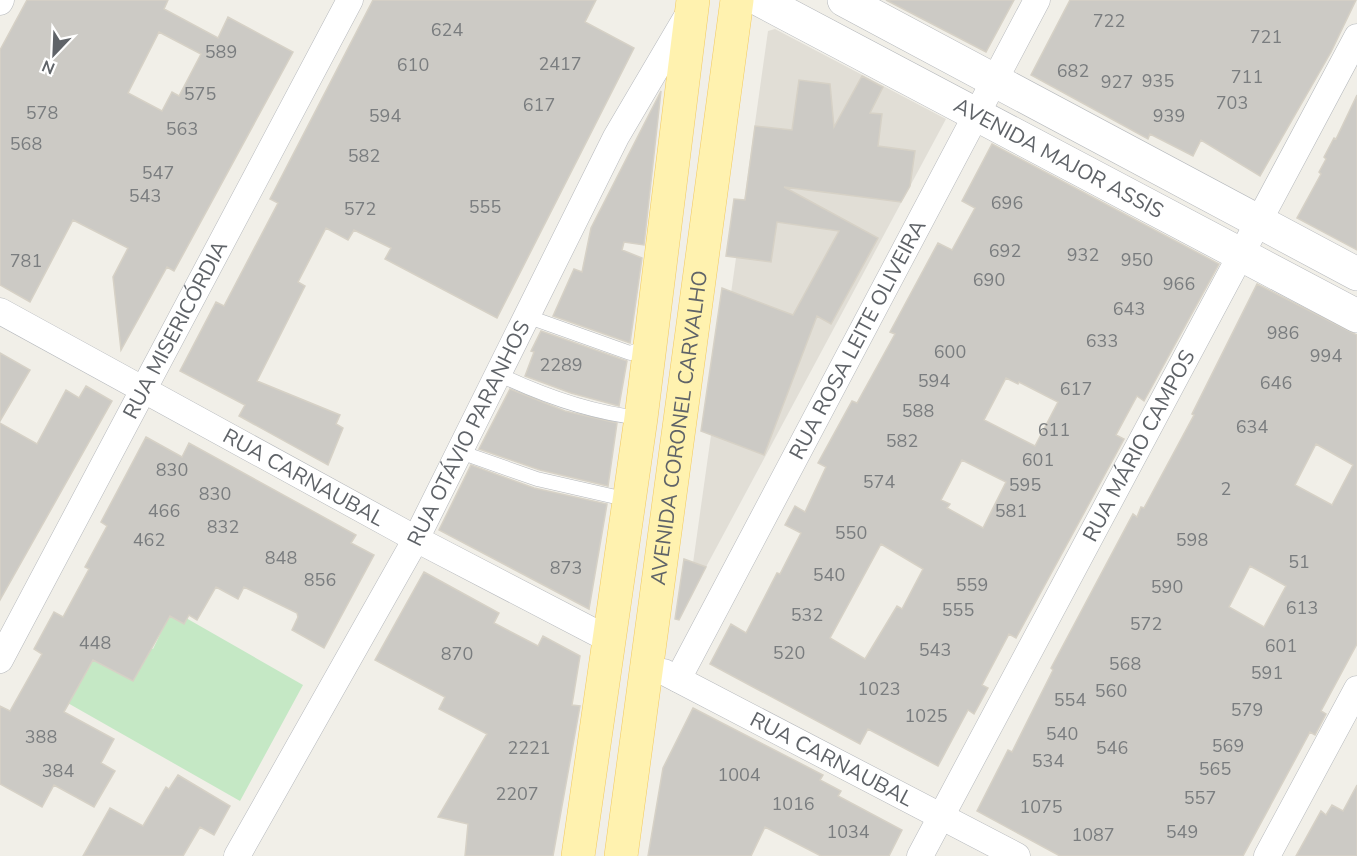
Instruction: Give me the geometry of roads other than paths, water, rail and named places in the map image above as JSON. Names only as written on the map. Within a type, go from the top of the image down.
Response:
[{"type":"main road","name":"AVENIDA CORONEL CARVALHO","points":[[621,856],[737,0]]},
{"type":"main road","name":"AVENIDA CORONEL CARVALHO","points":[[578,856],[641,418],[692,4]]},
{"type":"street","name":"RUA MISERICÓRDIA","points":[[0,660],[350,0]]},
{"type":"street","name":"AVENIDA MAJOR ASSIS","points":[[760,0],[1357,316]]},
{"type":"street","name":"AVENIDA MAJOR ASSIS","points":[[844,0],[1357,274]]},
{"type":"street","name":"RUA ROSA LEITE OLIVEIRA","points":[[678,679],[1037,0]]},
{"type":"street","name":"RUA OTÁVIO PARANHOS","points":[[237,856],[416,539],[616,136],[692,4]]},
{"type":"street","name":"RUA MÁRIO CAMPOS","points":[[920,856],[1357,37]]},
{"type":"street","name":"RUA CARNAUBAL","points":[[0,311],[416,539],[610,640]]},
{"type":"street","name":"RUA CARNAUBAL","points":[[647,663],[1017,856]]},
{"type":"street","points":[[1267,856],[1357,689]]},
{"type":"lane","points":[[526,316],[630,354],[650,346]]},
{"type":"lane","points":[[498,374],[618,416],[641,418]]},
{"type":"lane","points":[[460,453],[537,479],[629,500]]}]
